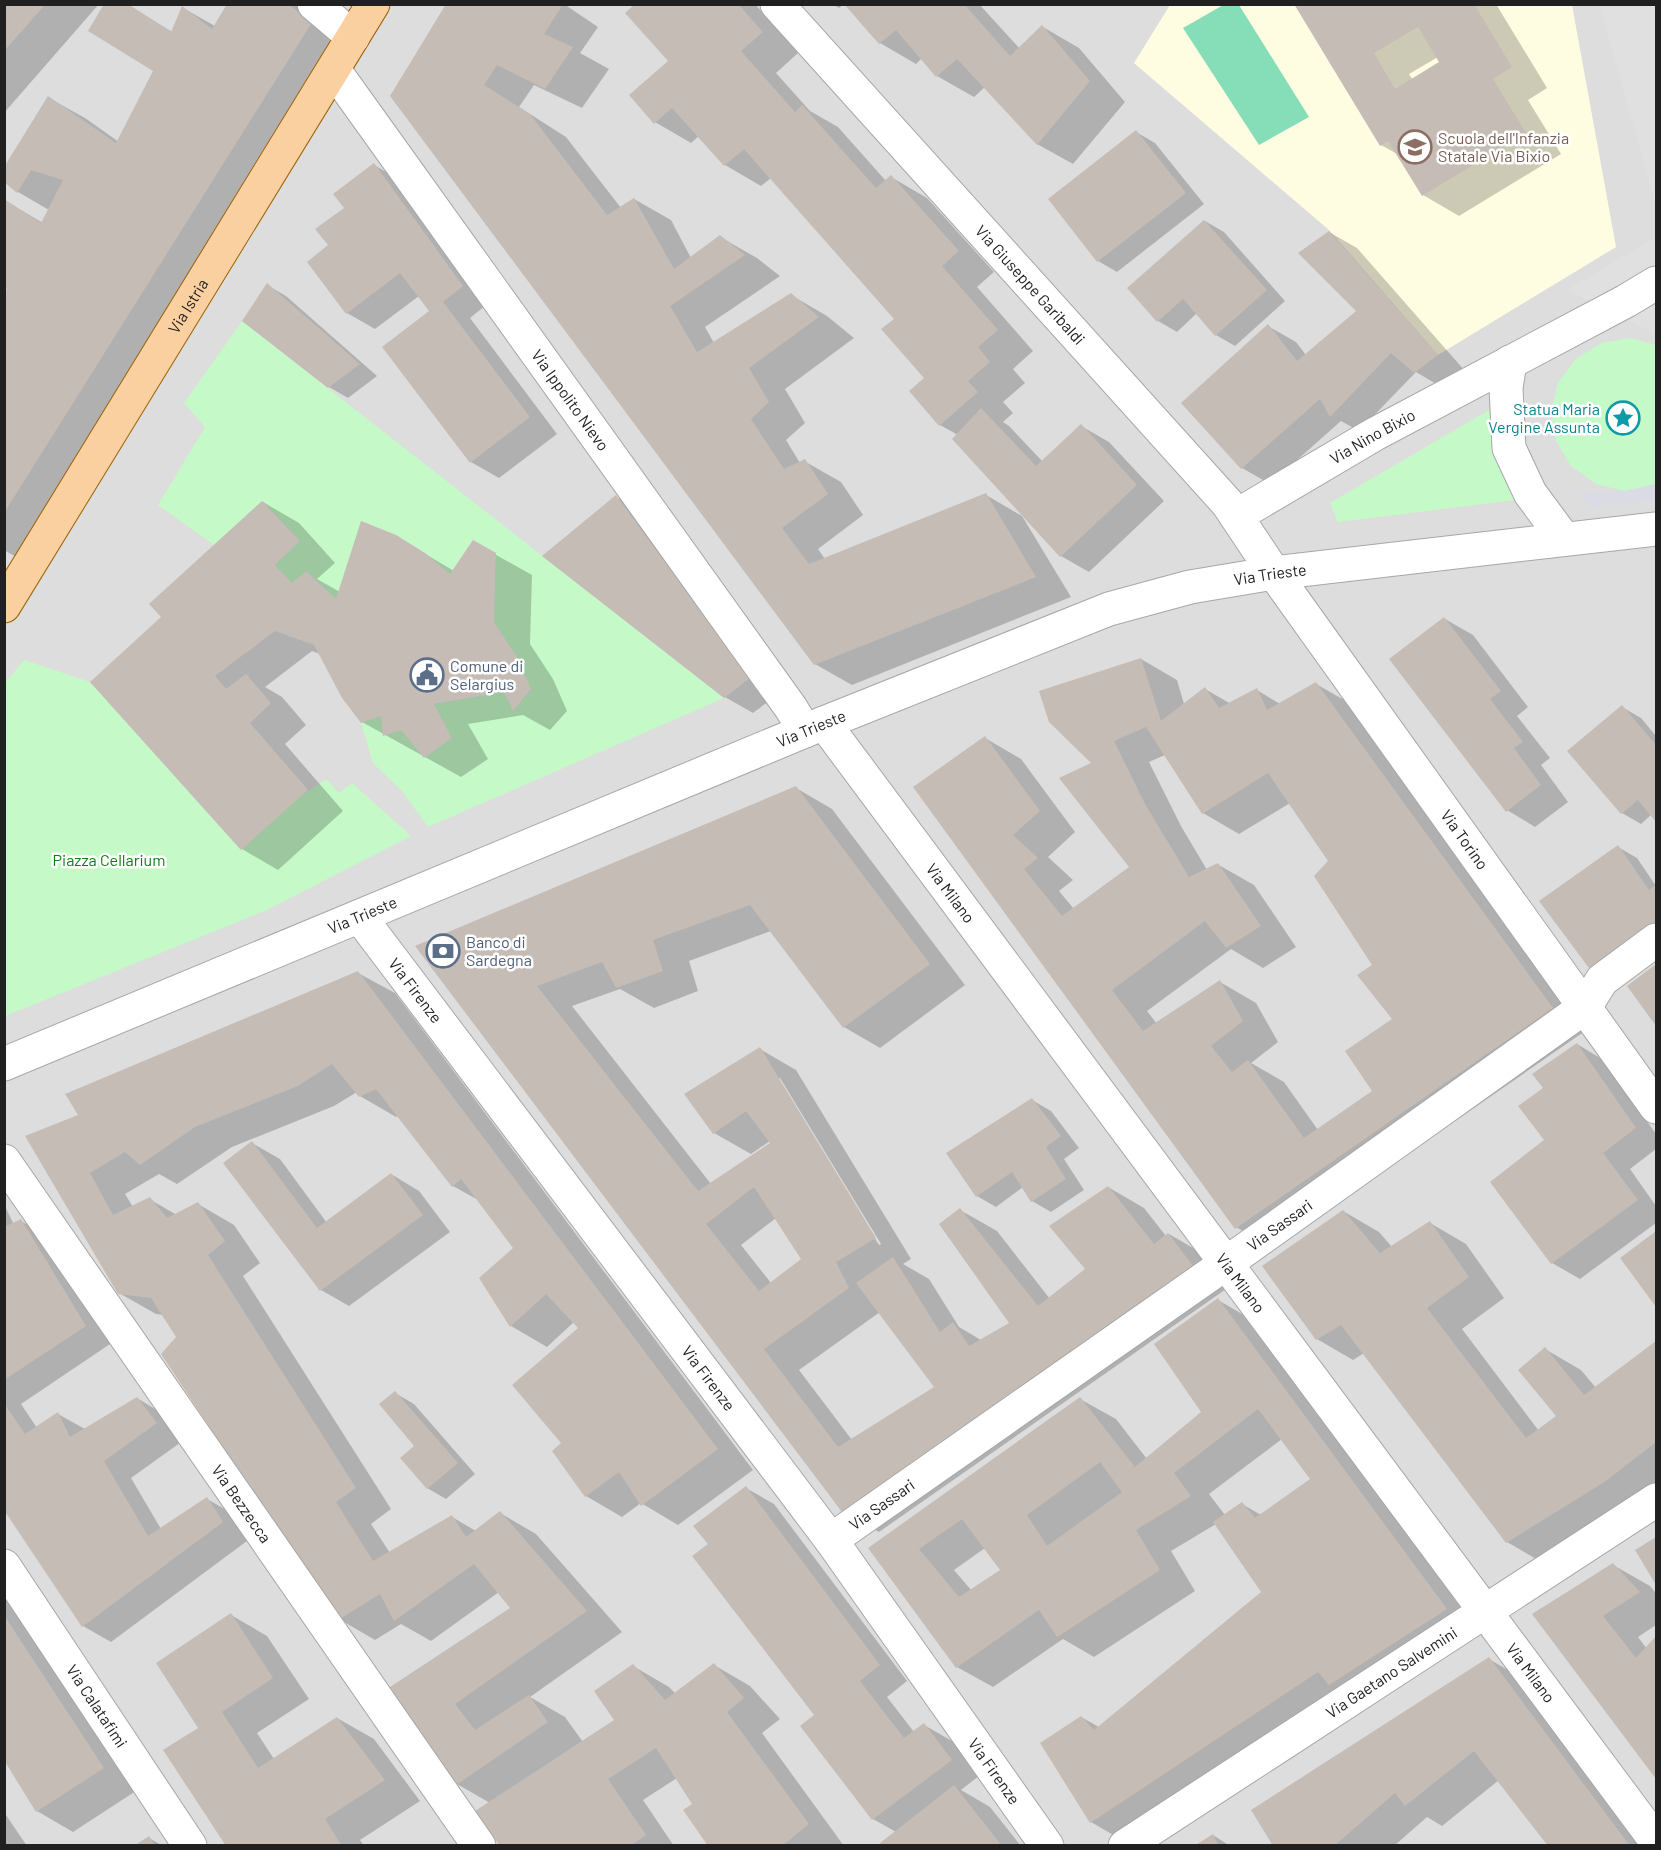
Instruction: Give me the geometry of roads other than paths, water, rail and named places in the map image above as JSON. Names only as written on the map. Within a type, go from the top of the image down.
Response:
[{"type":"main road","name":"Via Istria","points":[[4,606],[373,4]]},
{"type":"street","points":[[314,4],[353,38]]},
{"type":"street","name":"Via Giuseppe Garibaldi","points":[[777,4],[1228,504],[1274,573]]},
{"type":"street","name":"Via Ippolito Nievo","points":[[334,70],[791,708],[815,727]]},
{"type":"street","name":"Via Nino Bixio","points":[[1236,516],[1375,434],[1656,283]]},
{"type":"street","points":[[1510,362],[1506,388],[1509,448],[1530,493],[1564,539]]},
{"type":"street","name":"Via Trieste","points":[[4,1064],[815,727],[1109,609],[1190,587],[1274,573],[1656,529]]},
{"type":"street","name":"Via Torino","points":[[1274,573],[1656,1107]]},
{"type":"street","name":"Via Milano","points":[[815,727],[1225,1264],[1656,1841]]},
{"type":"street","name":"Via Firenze","points":[[360,917],[831,1540],[1047,1845]]},
{"type":"street","name":"Via Sassari","points":[[831,1540],[1225,1264],[1585,1007],[1602,980],[1656,940]]},
{"type":"street","name":"Via Bezzecca","points":[[4,1161],[479,1845]]},
{"type":"street","name":"Via Gaetano Salvemini","points":[[1125,1845],[1656,1500]]},
{"type":"street","name":"Via Calatafimi","points":[[4,1566],[190,1845]]},
{"type":"place","name":"Scuola dell'Infanzia Statale Via Bixio","points":[[1415,147]]},
{"type":"place","name":"Statua Maria Vergine Assunta","points":[[1623,418]]},
{"type":"place","name":"Comune di Selargius","points":[[427,675]]},
{"type":"place","name":"Banco di Sardegna","points":[[443,951]]},
{"type":"park label","name":"Piazza Cellarium","points":[[109,860]]}]
